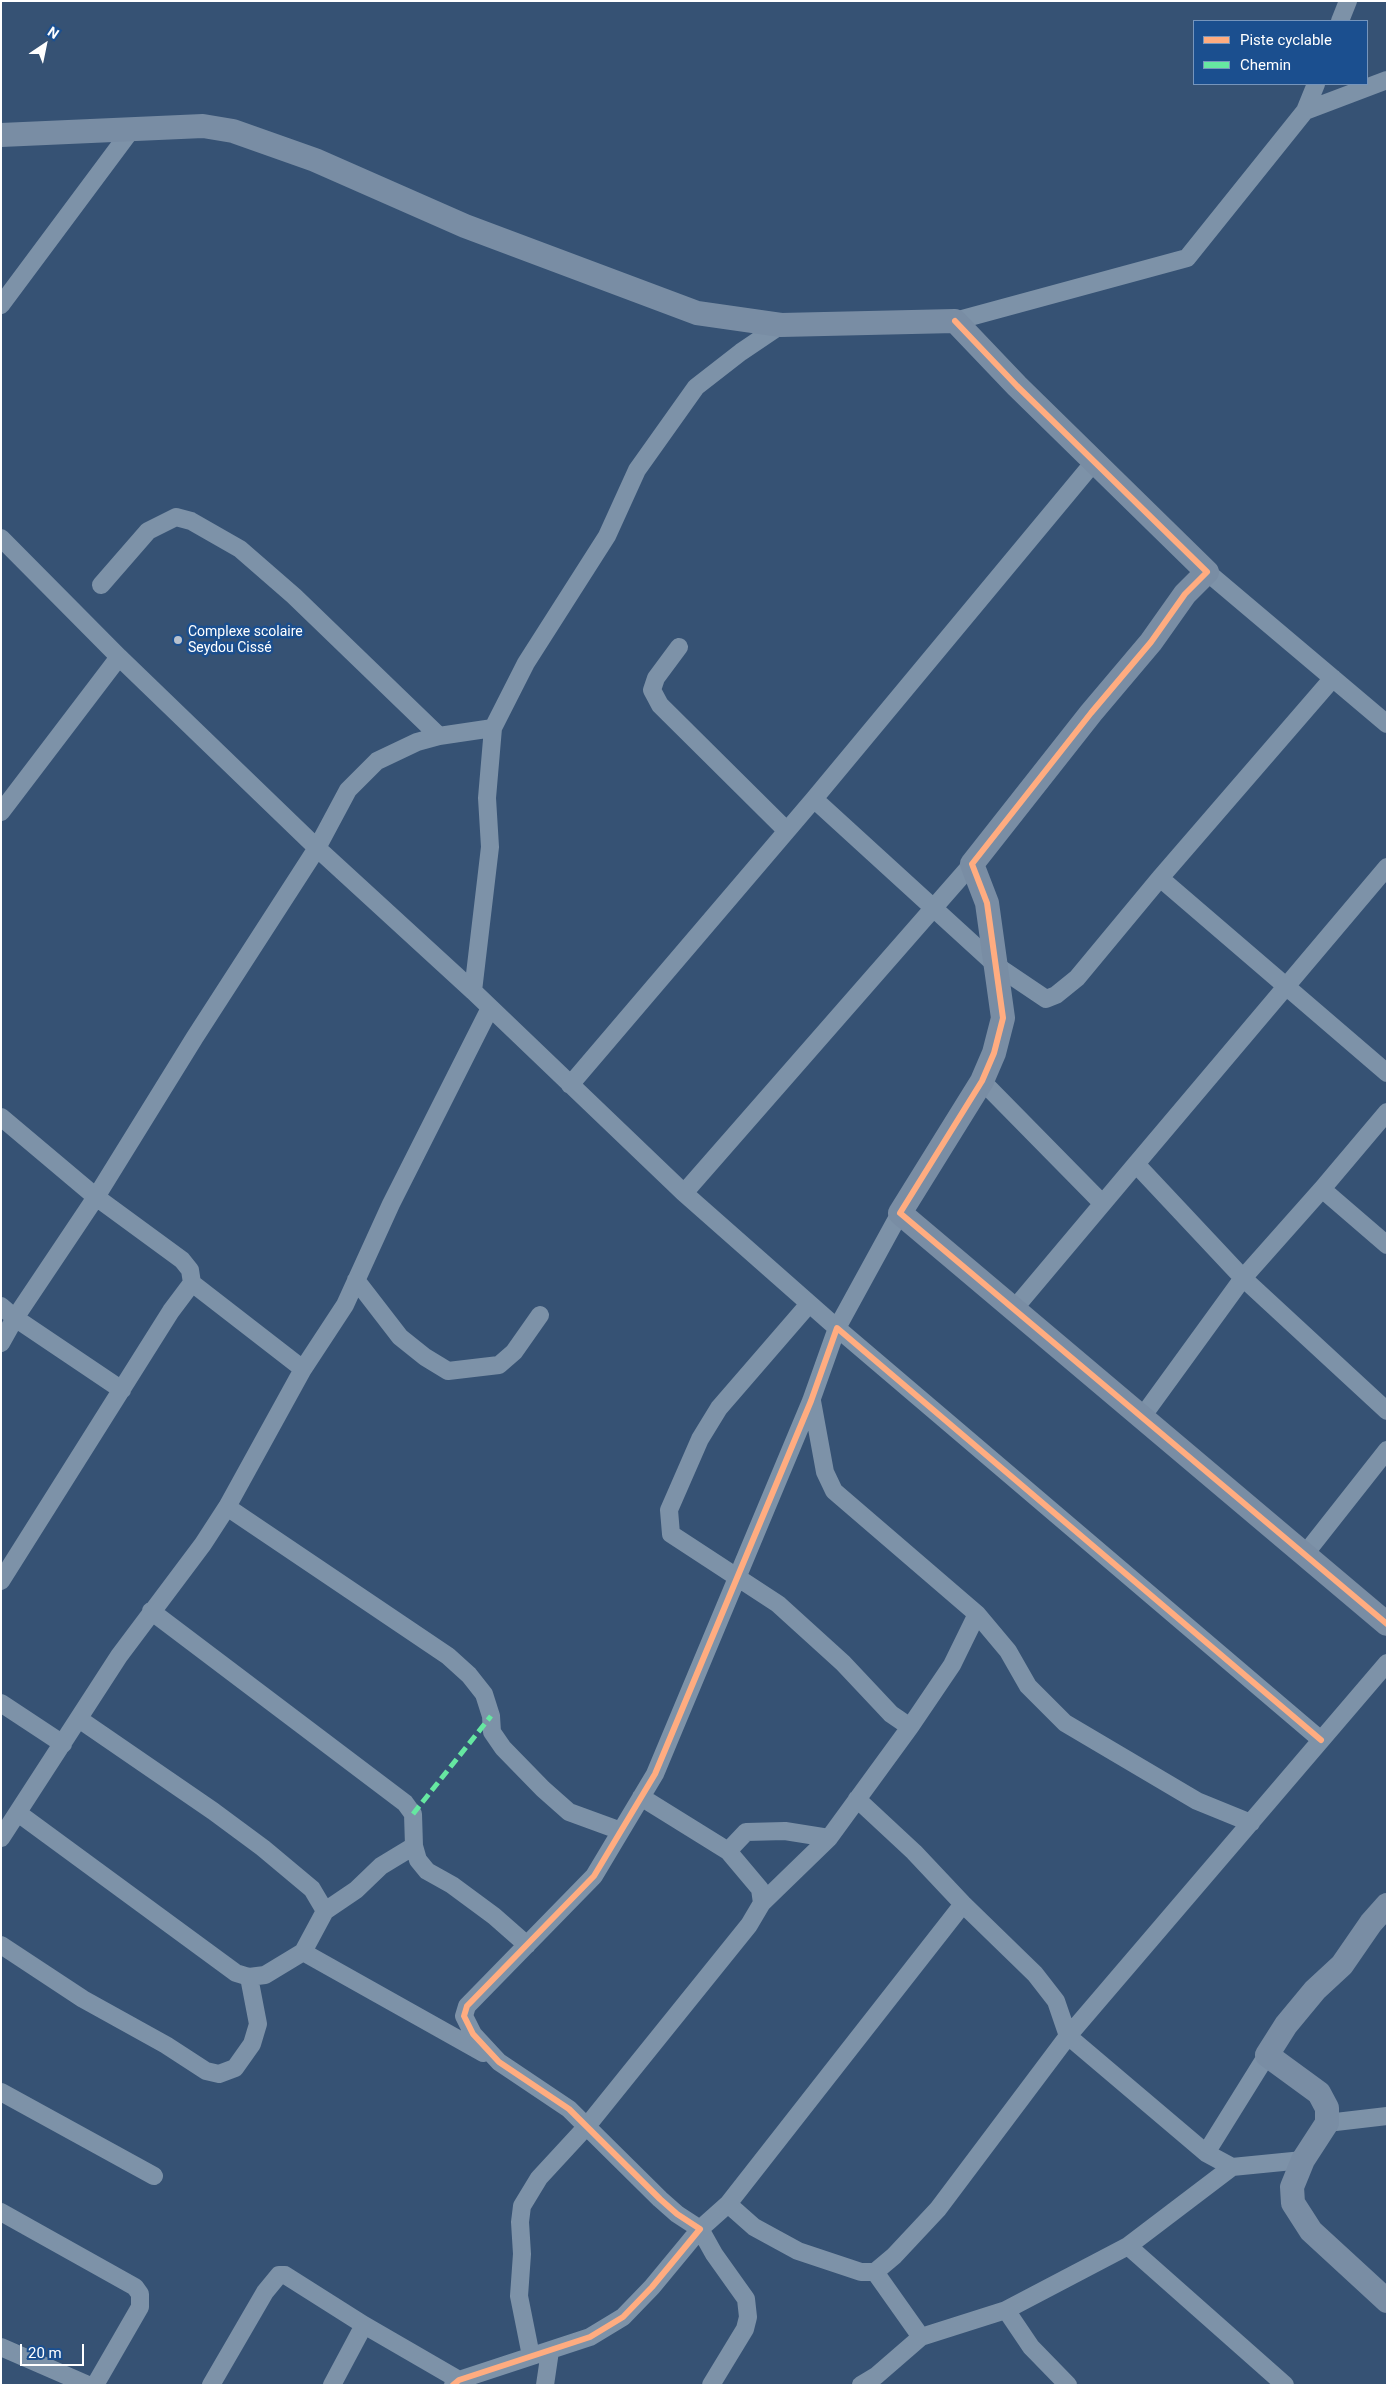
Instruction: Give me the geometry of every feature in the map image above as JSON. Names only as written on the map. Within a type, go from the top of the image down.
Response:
[{"type":"street","points":[[1340,20],[1348,1]]},
{"type":"street","points":[[1305,112],[1387,80]]},
{"type":"street","points":[[1,136],[132,128],[203,126],[233,131],[315,160],[465,226],[697,313],[781,325],[955,321],[1187,258],[1305,112],[1316,85]]},
{"type":"street","points":[[1,305],[132,128]]},
{"type":"street","points":[[955,321],[1094,462],[1207,572],[1387,724]]},
{"type":"street","points":[[473,991],[490,847],[487,798],[493,728],[526,663],[607,536],[637,470],[696,388],[741,352],[781,325]]},
{"type":"street","points":[[570,1085],[814,799],[1094,462]]},
{"type":"street","points":[[100,585],[148,531],[176,517],[191,521],[240,549],[281,584],[439,736]]},
{"type":"street","points":[[1,538],[119,657],[317,848],[473,991],[684,1193],[809,1304],[1321,1740]]},
{"type":"street","points":[[684,1193],[972,864],[1090,713],[1151,642],[1185,594],[1207,572]]},
{"type":"street","points":[[679,647],[656,678],[652,690],[660,705],[786,830]]},
{"type":"street","points":[[1,812],[119,657]]},
{"type":"street","points":[[814,799],[997,966],[1046,999],[1056,995],[1077,978],[1160,878],[1333,678]]},
{"type":"street","points":[[1,1343],[15,1318],[96,1197],[195,1037],[317,848],[348,790],[376,761],[417,742],[439,736],[493,728]]},
{"type":"street","points":[[499,2062],[473,2034],[464,2016],[467,2006],[594,1876],[655,1774],[812,1401],[837,1328],[900,1213],[982,1081],[994,1053],[1003,1018],[997,966],[987,903],[972,864]]},
{"type":"street","points":[[1014,1309],[1387,867]]},
{"type":"street","points":[[1160,878],[1286,989],[1387,1073]]},
{"type":"street","points":[[1,1838],[119,1656],[203,1544],[227,1507],[303,1369],[345,1305],[391,1204],[490,1008]]},
{"type":"street","points":[[982,1081],[1102,1203]]},
{"type":"street","points":[[1142,1417],[1243,1278],[1387,1112]]},
{"type":"street","points":[[1,1117],[96,1197],[182,1260],[190,1270],[192,1282],[303,1369]]},
{"type":"street","points":[[1136,1164],[1243,1278],[1387,1411]]},
{"type":"street","points":[[1322,1189],[1387,1245]]},
{"type":"street","points":[[900,1213],[1387,1624]]},
{"type":"street","points":[[356,1280],[400,1337],[425,1357],[448,1371],[499,1365],[514,1352],[540,1316]]},
{"type":"street","points":[[1,1581],[171,1311],[192,1282]]},
{"type":"street","points":[[809,1304],[719,1408],[700,1439],[669,1510],[671,1534],[778,1604],[843,1663],[891,1714],[910,1728]]},
{"type":"street","points":[[1,1306],[15,1318],[122,1390]]},
{"type":"street","points":[[812,1401],[825,1472],[834,1491],[977,1614],[1008,1651],[1028,1686],[1065,1723],[1197,1801],[1251,1823]]},
{"type":"street","points":[[1305,1554],[1387,1450]]},
{"type":"street","points":[[227,1507],[448,1656],[469,1675],[484,1694],[491,1716],[492,1732],[503,1748],[543,1789],[569,1812],[621,1831]]},
{"type":"street","points":[[151,1611],[405,1803],[414,1814],[414,1846],[418,1860],[427,1871],[452,1885],[494,1916],[527,1945]]},
{"type":"street","points":[[531,2356],[519,2296],[522,2254],[522,2206],[539,2178],[587,2126],[749,1925],[762,1903],[829,1838],[910,1728],[952,1665],[977,1614]]},
{"type":"street","points":[[728,2204],[754,2227],[798,2251],[861,2272],[875,2272],[894,2256],[938,2209],[1068,2036],[1387,1662]]},
{"type":"street","points":[[1,1703],[63,1744]]},
{"type":"street","points":[[79,1719],[263,1848],[312,1889],[325,1911]]},
{"type":"street","points":[[641,1797],[728,1851],[760,1889],[762,1903]]},
{"type":"street","points":[[857,1799],[914,1852],[963,1904],[1035,1974],[1056,2001],[1068,2036],[1206,2153],[1232,2168]]},
{"type":"street","points":[[18,1813],[223,1965],[236,1973],[249,1977],[265,1975],[303,1952],[325,1911],[356,1890],[381,1866],[414,1846]]},
{"type":"street","points":[[728,1851],[746,1832],[785,1831],[829,1838]]},
{"type":"street","points":[[211,2385],[265,2292],[279,2275],[285,2275],[456,2382],[590,2337],[623,2317],[652,2287],[700,2229],[728,2204],[963,1904]]},
{"type":"street","points":[[1206,2153],[1286,2025],[1315,1990],[1342,1965],[1371,1923],[1387,1905]]},
{"type":"street","points":[[1,1945],[82,1999],[166,2045],[206,2071],[219,2074],[235,2068],[252,2044],[258,2024],[249,1977]]},
{"type":"street","points":[[303,1952],[499,2062],[569,2109],[660,2199],[677,2214],[700,2229],[714,2254],[746,2299],[748,2316],[745,2329],[711,2385]]},
{"type":"street","points":[[1266,2055],[1319,2093],[1327,2108],[1327,2123],[1303,2160],[1292,2186],[1293,2203],[1310,2231],[1387,2301]]},
{"type":"street","points":[[1,2092],[154,2176]]},
{"type":"street","points":[[1327,2123],[1387,2116]]},
{"type":"street","points":[[874,2382],[921,2337],[1006,2310],[1128,2246],[1232,2168],[1303,2160]]},
{"type":"street","points":[[1,2212],[134,2287],[140,2294],[140,2307],[95,2385]]},
{"type":"street","points":[[1128,2246],[1285,2385]]},
{"type":"street","points":[[875,2272],[921,2337]]},
{"type":"street","points":[[1006,2310],[1031,2347],[1068,2385]]},
{"type":"street","points":[[332,2385],[364,2325]]},
{"type":"street","points":[[1,2347],[88,2385]]},
{"type":"street","points":[[545,2385],[550,2351]]},
{"type":"marked path","points":[[413,1814],[491,1716]]},
{"type":"cycle path","points":[[955,321],[1017,386],[1207,572],[1185,594],[1151,642],[1091,713],[972,864],[987,903],[1003,1018],[994,1053],[982,1081],[900,1213],[1387,1624]]},
{"type":"cycle path","points":[[453,2385],[459,2380],[590,2337],[623,2317],[652,2287],[700,2229],[677,2214],[660,2199],[569,2109],[499,2062],[473,2034],[464,2016],[467,2006],[594,1876],[655,1774],[811,1401],[837,1328],[1321,1740]]},
{"type":"place","name":"Complexe scolaire Seydou Cissé","points":[[178,640]]}]
